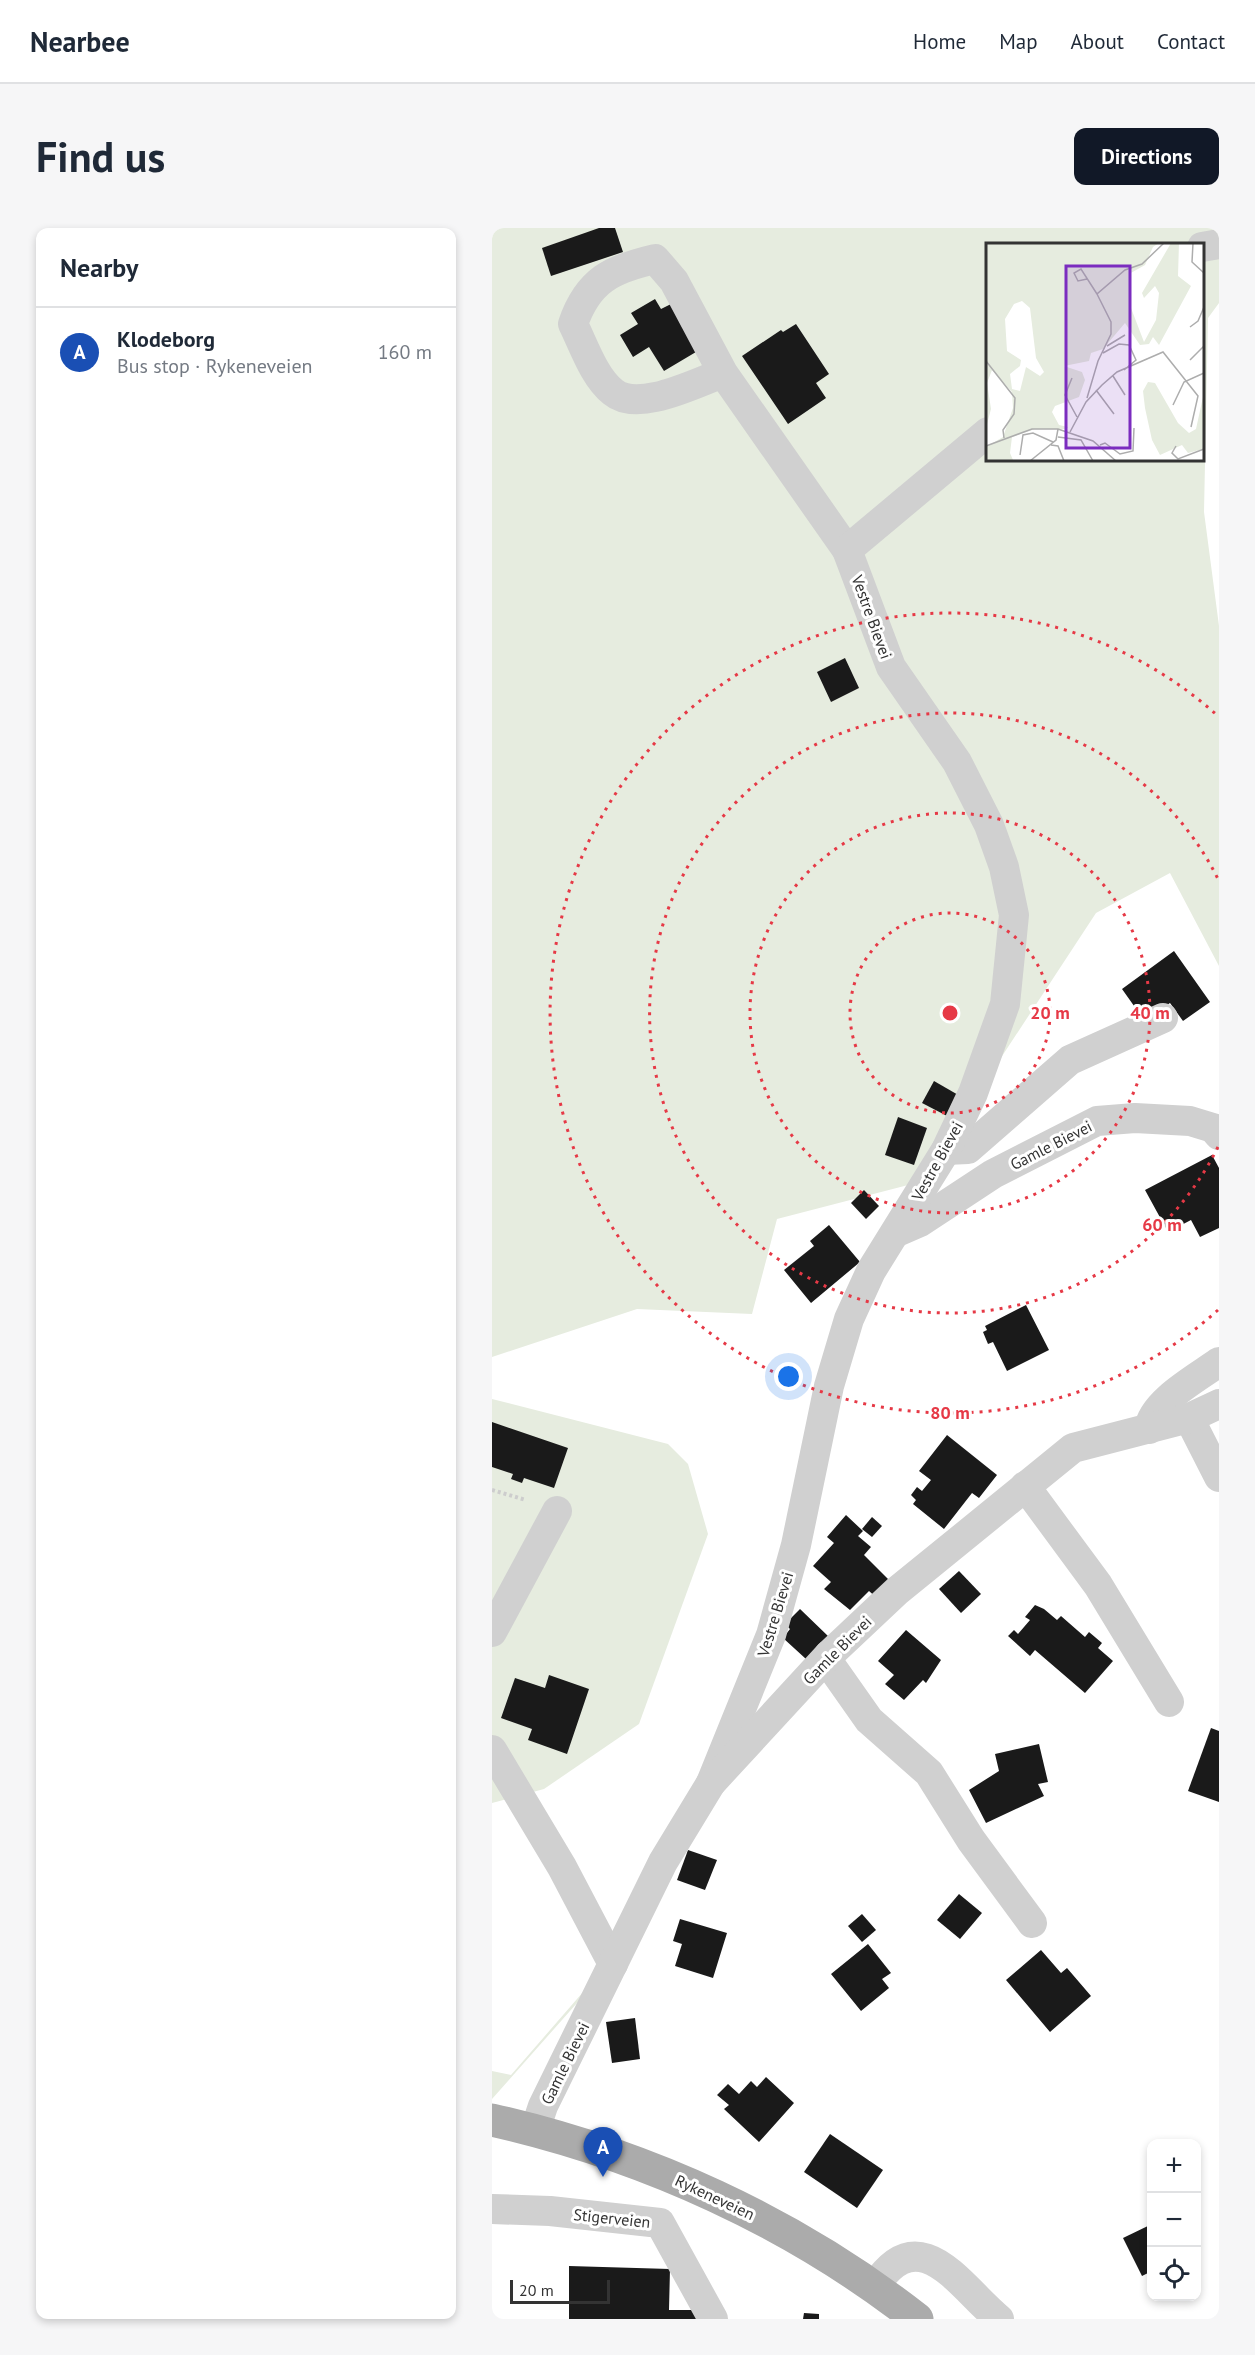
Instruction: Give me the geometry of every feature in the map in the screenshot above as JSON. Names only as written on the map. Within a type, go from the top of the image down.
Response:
[{"type":"main road","name":"Rykeneveien","points":[[492,2120],[535,2130],[597,2149],[696,2186],[796,2237],[875,2286],[917,2319]]},
{"type":"street","points":[[1204,247],[1219,244]]},
{"type":"street","name":"Vestre Bievei","points":[[711,1783],[771,1635],[796,1545],[829,1386],[849,1319],[871,1271],[897,1233],[946,1150],[973,1093],[1005,1004],[1014,915],[1004,867],[989,825],[957,762],[891,667],[847,550],[723,373],[674,281],[655,259],[621,267],[597,284],[581,302],[573,324],[600,377],[612,392],[625,400],[654,398],[723,373]]},
{"type":"street","points":[[847,550],[986,434]]},
{"type":"street","points":[[946,1150],[968,1149],[1070,1060],[1163,1018]]},
{"type":"street","name":"Gamle Bievei","points":[[897,1233],[920,1222],[993,1174],[1097,1121],[1135,1118],[1190,1121],[1213,1128],[1219,1135]]},
{"type":"street","points":[[1149,1429],[1150,1417],[1175,1393],[1219,1362]]},
{"type":"street","name":"Gamle Bievei","points":[[535,2130],[543,2106],[663,1862],[711,1783],[829,1655],[897,1591],[1073,1448],[1189,1418],[1219,1404]]},
{"type":"street","points":[[1189,1418],[1219,1478]]},
{"type":"street","points":[[1025,1486],[1098,1585],[1169,1702]]},
{"type":"street","points":[[492,1632],[557,1511]]},
{"type":"street","points":[[829,1655],[831,1666],[869,1720],[929,1773],[971,1840],[1032,1923]]},
{"type":"street","points":[[492,1750],[562,1867],[613,1964]]},
{"type":"street","name":"Stigerveien","points":[[492,2209],[550,2211],[660,2223],[713,2319]]},
{"type":"street","points":[[875,2286],[885,2272],[907,2257],[929,2257],[944,2265],[999,2319]]},
{"type":"shaded area","points":[[492,228],[1219,228],[1219,303],[1208,318],[1204,512],[1219,626],[1219,966],[1170,873],[1096,913],[991,1073],[912,1184],[777,1219],[752,1314],[637,1309],[492,1357]]},
{"type":"shaded area","points":[[492,1399],[668,1444],[688,1464],[708,1534],[639,1724],[544,1789],[492,1803]]},
{"type":"shaded area","points":[[590,1984],[585,1994],[492,2099],[492,2071],[511,2075]]},
{"type":"building","points":[[599,228],[615,228],[623,252],[551,276],[542,248]]},
{"type":"building","points":[[655,299],[661,309],[673,303],[701,349],[664,371],[649,347],[633,357],[620,335],[638,324],[631,313]]},
{"type":"building","points":[[796,324],[829,374],[816,383],[826,398],[788,424],[742,356],[781,330],[783,332]]},
{"type":"building","points":[[845,658],[859,688],[831,702],[817,672]]},
{"type":"building","points":[[1174,951],[1210,1002],[1183,1021],[1170,1003],[1144,1020],[1122,989]]},
{"type":"building","points":[[934,1081],[960,1096],[949,1117],[922,1103]]},
{"type":"building","points":[[898,1117],[927,1128],[914,1165],[885,1155]]},
{"type":"building","points":[[1212,1155],[1219,1168],[1219,1228],[1200,1237],[1191,1220],[1168,1232],[1145,1190]]},
{"type":"building","points":[[864,1190],[879,1206],[866,1219],[851,1203]]},
{"type":"building","points":[[829,1225],[860,1262],[811,1303],[784,1270],[814,1246],[810,1241]]},
{"type":"building","points":[[1026,1305],[1049,1350],[1007,1371],[993,1342],[988,1344],[983,1332],[987,1330],[985,1326]]},
{"type":"building","points":[[492,1422],[568,1448],[554,1488],[524,1478],[522,1483],[511,1479],[513,1474],[492,1467]]},
{"type":"building","points":[[947,1435],[997,1475],[979,1498],[972,1493],[944,1529],[913,1504],[916,1500],[911,1495],[917,1487],[922,1491],[931,1480],[919,1471]]},
{"type":"building","points":[[846,1515],[863,1531],[858,1536],[871,1547],[864,1555],[892,1583],[878,1599],[869,1591],[850,1610],[824,1589],[831,1582],[813,1566],[834,1543],[827,1537]]},
{"type":"building","points":[[872,1517],[882,1526],[872,1537],[862,1529]]},
{"type":"building","points":[[959,1571],[981,1594],[961,1613],[939,1589]]},
{"type":"building","points":[[1035,1605],[1057,1620],[1061,1616],[1085,1637],[1089,1632],[1102,1643],[1098,1648],[1113,1661],[1085,1693],[1035,1650],[1030,1656],[1008,1636],[1014,1630],[1018,1634],[1030,1620],[1025,1617]]},
{"type":"building","points":[[800,1609],[828,1636],[806,1659],[783,1638],[790,1629],[785,1624]]},
{"type":"building","points":[[906,1630],[941,1660],[926,1683],[923,1680],[904,1700],[885,1684],[894,1675],[878,1661]]},
{"type":"building","points":[[549,1675],[589,1689],[567,1754],[528,1740],[532,1729],[501,1718],[515,1678],[545,1688]]},
{"type":"building","points":[[1211,1728],[1219,1731],[1219,1802],[1188,1791]]},
{"type":"building","points":[[1039,1744],[1048,1782],[1038,1784],[1044,1796],[986,1823],[969,1790],[999,1771],[995,1754]]},
{"type":"building","points":[[688,1850],[717,1860],[705,1890],[677,1880]]},
{"type":"building","points":[[959,1894],[982,1913],[960,1939],[937,1920]]},
{"type":"building","points":[[862,1914],[876,1930],[862,1942],[848,1926]]},
{"type":"building","points":[[680,1919],[727,1933],[713,1978],[675,1966],[682,1944],[673,1941]]},
{"type":"building","points":[[868,1944],[891,1973],[882,1979],[889,1988],[861,2011],[831,1974]]},
{"type":"building","points":[[1041,1950],[1061,1973],[1067,1968],[1091,1996],[1050,2032],[1006,1980]]},
{"type":"building","points":[[635,2018],[640,2059],[612,2063],[606,2022]]},
{"type":"building","points":[[766,2077],[794,2103],[759,2142],[724,2109],[729,2105],[717,2095],[728,2084],[739,2094],[751,2081],[757,2087]]},
{"type":"building","points":[[830,2134],[883,2170],[857,2208],[804,2172]]},
{"type":"building","points":[[1147,2226],[1147,2274],[1142,2276],[1123,2238]]},
{"type":"building","points":[[569,2266],[670,2269],[669,2310],[700,2310],[700,2319],[569,2319]]},
{"type":"building","points":[[804,2313],[819,2314],[819,2319],[803,2319]]},
{"type":"place","name":"Klodeborg","points":[[603,2177]]}]
